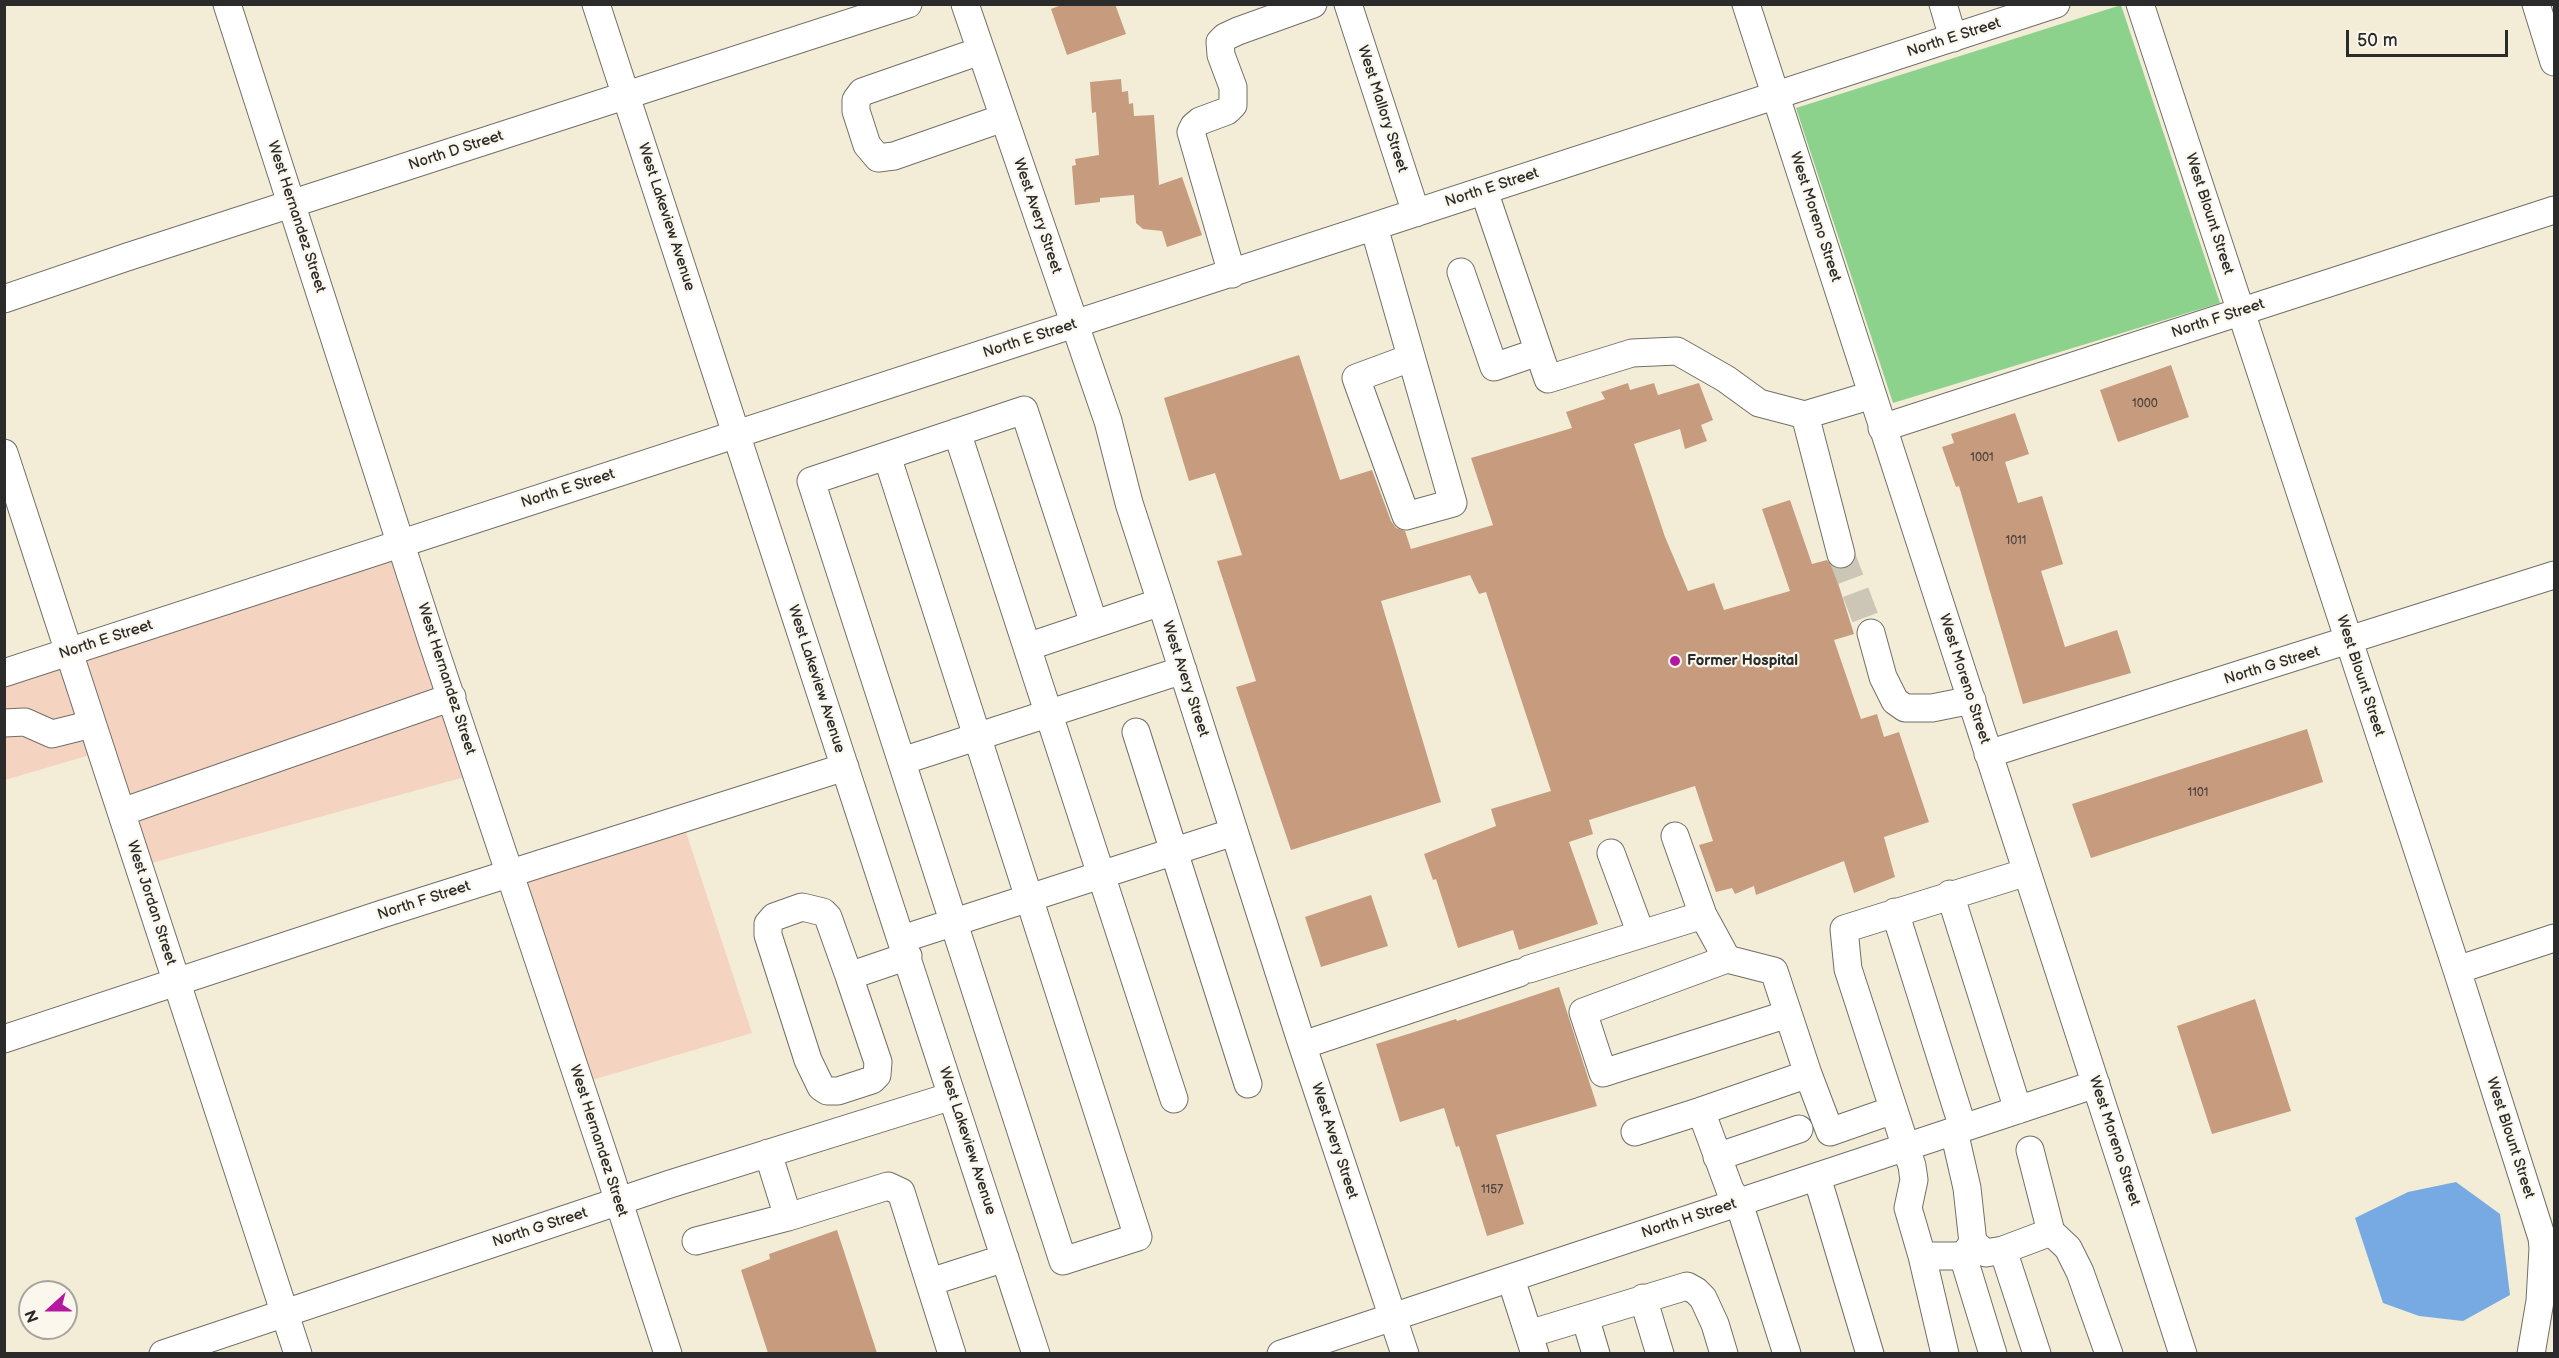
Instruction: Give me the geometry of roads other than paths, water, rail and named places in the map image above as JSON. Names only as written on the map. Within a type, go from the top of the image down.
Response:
[{"type":"street","name":"West Hernandez Street","points":[[227,4],[668,1353]]},
{"type":"street","name":"West Lakeview Avenue","points":[[596,4],[1036,1353]]},
{"type":"street","name":"North D Street","points":[[4,299],[908,4]]},
{"type":"street","name":"West Avery Street","points":[[965,4],[1108,421],[1129,503],[1303,1046],[1405,1353]]},
{"type":"street","points":[[1232,274],[1191,132],[1200,121],[1227,111],[1233,105],[1233,87],[1221,55],[1220,42],[1225,36],[1313,4]]},
{"type":"street","name":"West Mallory Street","points":[[1348,4],[1416,213]]},
{"type":"street","name":"West Moreno Street","points":[[1746,4],[2184,1353]]},
{"type":"street","points":[[1943,4],[1953,38]]},
{"type":"street","name":"North E Street","points":[[4,673],[2056,4]]},
{"type":"street","name":"West Blount Street","points":[[2140,4],[2457,969],[2542,1238],[2547,1300],[2531,1353]]},
{"type":"street","points":[[2536,4],[2554,62]]},
{"type":"street","points":[[980,51],[862,92],[856,100],[856,111],[867,145],[878,158],[894,156],[1003,118]]},
{"type":"street","points":[[1484,191],[1548,380],[1632,353],[1677,351],[1726,379],[1759,403],[1805,415],[1872,395]]},
{"type":"street","name":"North F Street","points":[[1882,428],[2554,210]]},
{"type":"street","points":[[1374,227],[1453,503],[1406,516],[1356,378],[1410,358]]},
{"type":"street","points":[[1461,272],[1494,367],[1538,352]]},
{"type":"street","points":[[887,456],[1138,1237],[1063,1261],[811,481],[1024,410],[1094,624]]},
{"type":"street","points":[[1805,415],[1841,554]]},
{"type":"street","points":[[957,432],[1174,1099]]},
{"type":"street","name":"West Jordan Street","points":[[4,453],[298,1353]]},
{"type":"street","name":"North G Street","points":[[1988,754],[2349,642],[2554,575]]},
{"type":"street","points":[[1027,647],[1161,602]]},
{"type":"street","points":[[1871,633],[1883,677],[1895,701],[1905,708],[1932,708],[1971,700]]},
{"type":"street","points":[[902,761],[1183,670]]},
{"type":"street","points":[[122,812],[452,697]]},
{"type":"street","points":[[6,718],[25,722],[52,734],[92,724]]},
{"type":"street","points":[[1136,732],[1248,1084]]},
{"type":"street","name":"North F Street","points":[[4,1039],[510,873],[845,768]]},
{"type":"street","points":[[849,976],[954,923],[1234,832]]},
{"type":"street","points":[[1675,836],[1703,915],[1727,960]]},
{"type":"street","points":[[1611,853],[1641,934]]},
{"type":"street","points":[[1946,1353],[1908,1208],[1914,1180],[1848,969],[1844,929],[2026,872]]},
{"type":"street","points":[[1950,894],[2018,1110]]},
{"type":"street","points":[[802,907],[823,912],[828,916],[849,976],[878,1062],[878,1075],[872,1080],[838,1091],[827,1091],[821,1087],[808,1060],[768,935],[768,924],[774,917],[802,907]]},
{"type":"street","points":[[1895,912],[1959,1130],[1967,1188],[1968,1250],[1993,1353]]},
{"type":"street","points":[[1303,1046],[1524,971],[1703,915]]},
{"type":"street","points":[[2457,969],[2554,938]]},
{"type":"street","points":[[1788,1014],[1603,1073],[1584,1012],[1727,960],[1774,971],[1830,1132],[1893,1110]]},
{"type":"street","points":[[1635,1132],[1808,1074]]},
{"type":"street","name":"North H Street","points":[[1281,1353],[1512,1279],[2096,1084]]},
{"type":"street","name":"North G Street","points":[[163,1353],[768,1153],[952,1096]]},
{"type":"street","points":[[1701,1111],[1730,1190],[1738,1203],[1786,1353]]},
{"type":"street","points":[[1717,1157],[1799,1129]]},
{"type":"street","points":[[2030,1150],[2051,1232],[2068,1248],[2080,1272],[2109,1353]]},
{"type":"street","points":[[768,1153],[788,1217]]},
{"type":"street","points":[[1817,1177],[1870,1353]]},
{"type":"street","points":[[696,1241],[788,1217],[888,1186],[902,1192],[952,1353]]},
{"type":"street","points":[[1922,1256],[1968,1250],[1986,1253],[2003,1250],[2051,1232]]},
{"type":"street","points":[[2003,1250],[2037,1353]]},
{"type":"street","points":[[930,1282],[1005,1258]]},
{"type":"street","points":[[1512,1279],[1532,1344],[1585,1317],[1687,1286],[1696,1291],[1710,1311],[1724,1353]]},
{"type":"street","points":[[1643,1299],[1660,1353]]},
{"type":"street","points":[[1585,1317],[1596,1353]]},
{"type":"water","points":[[2456,1182],[2500,1214],[2510,1295],[2463,1321],[2419,1316],[2383,1303],[2355,1218],[2408,1192]]},
{"type":"tunnel","points":[[1841,554],[1871,633]]},
{"type":"place","name":"Former Hospital","points":[[1675,661]]}]
